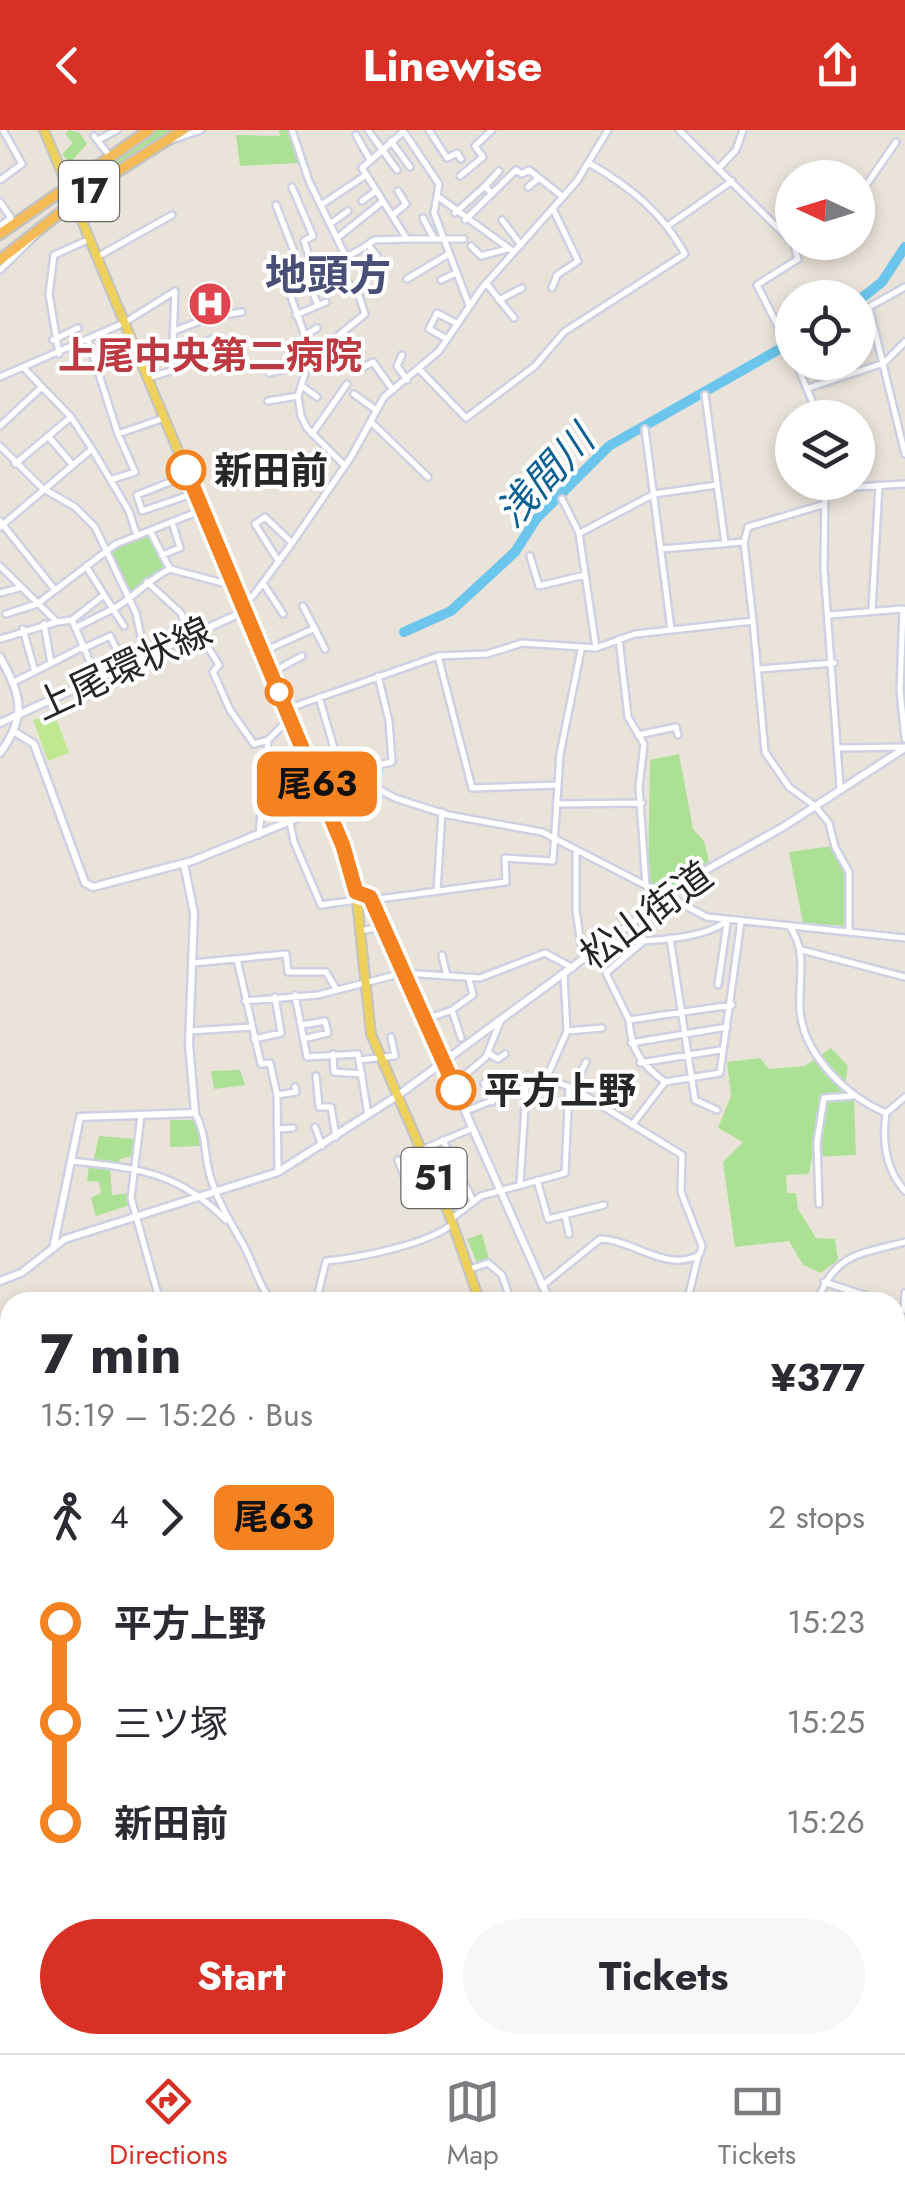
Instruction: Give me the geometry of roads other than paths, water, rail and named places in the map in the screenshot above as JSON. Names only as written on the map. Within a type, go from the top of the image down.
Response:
[{"type":"highway","name":"17","points":[[1,231],[149,130]]},
{"type":"highway","name":"17","points":[[0,260],[75,203],[183,130]]},
{"type":"main road","name":"51","points":[[44,130],[327,806],[356,896],[363,982],[380,1058],[452,1221],[477,1292]]},
{"type":"street","points":[[0,180],[22,164],[3,130]]},
{"type":"street","points":[[110,155],[96,138],[116,130]]},
{"type":"street","points":[[168,139],[177,142],[201,130]]},
{"type":"street","points":[[292,130],[347,259]]},
{"type":"street","points":[[368,130],[378,150],[398,170]]},
{"type":"street","points":[[407,240],[362,168],[378,150],[403,132],[413,130]]},
{"type":"street","points":[[429,130],[447,158],[457,153],[461,160]]},
{"type":"street","points":[[460,176],[483,158],[474,146],[492,130]]},
{"type":"street","points":[[243,607],[345,466],[377,410],[447,339],[512,250],[553,209],[590,163],[608,130]]},
{"type":"street","points":[[680,130],[775,224]]},
{"type":"street","points":[[718,168],[736,150],[743,130]]},
{"type":"street","points":[[403,132],[439,184],[437,204],[448,255],[469,305]]},
{"type":"street","points":[[356,135],[370,160]]},
{"type":"street","points":[[391,141],[410,167]]},
{"type":"street","points":[[875,168],[896,142]]},
{"type":"street","points":[[420,370],[466,418],[535,366],[564,332],[684,254],[669,225],[626,186],[590,163]]},
{"type":"street","points":[[464,220],[516,170],[522,174],[530,170],[562,196]]},
{"type":"street","points":[[456,213],[496,172]]},
{"type":"street","points":[[321,205],[366,175]]},
{"type":"street","points":[[528,187],[538,178]]},
{"type":"street","points":[[669,225],[732,181]]},
{"type":"street","points":[[484,186],[492,194]]},
{"type":"street","points":[[292,187],[313,236],[304,240],[314,268]]},
{"type":"street","points":[[362,201],[376,190]]},
{"type":"street","points":[[392,215],[406,204],[398,191]]},
{"type":"street","points":[[430,194],[437,204],[512,250]]},
{"type":"street","points":[[0,202],[11,218],[1,231]]},
{"type":"street","points":[[337,238],[382,202]]},
{"type":"street","points":[[433,238],[424,216],[437,204]]},
{"type":"street","points":[[276,205],[318,305]]},
{"type":"street","points":[[552,288],[558,275],[578,261],[553,209]]},
{"type":"street","points":[[330,224],[348,211]]},
{"type":"street","points":[[97,257],[172,215]]},
{"type":"street","points":[[502,220],[520,245]]},
{"type":"street","points":[[0,270],[37,233]]},
{"type":"street","points":[[345,466],[312,434],[301,416],[298,396],[311,354],[285,280],[347,259],[381,238],[464,239]]},
{"type":"street","points":[[59,354],[49,294],[54,255],[90,240]]},
{"type":"street","points":[[368,245],[377,256]]},
{"type":"street","points":[[471,246],[481,256],[512,250]]},
{"type":"street","points":[[407,279],[448,255]]},
{"type":"street","points":[[775,320],[756,285],[796,260]]},
{"type":"street","points":[[332,262],[359,296],[365,314],[339,335],[362,368],[373,362],[393,390]]},
{"type":"street","points":[[441,280],[457,273]]},
{"type":"street","points":[[486,283],[514,318]]},
{"type":"street","points":[[905,287],[869,307],[905,454]]},
{"type":"street","points":[[500,300],[522,288]]},
{"type":"street","points":[[0,377],[124,323],[175,291],[174,331],[181,368],[147,378]]},
{"type":"street","points":[[296,315],[326,302]]},
{"type":"street","points":[[174,331],[211,317],[242,312]]},
{"type":"street","points":[[447,339],[429,329],[438,313],[456,322]]},
{"type":"street","points":[[54,340],[78,328]]},
{"type":"street","points":[[304,336],[317,328]]},
{"type":"street","points":[[176,352],[218,337]]},
{"type":"street","points":[[88,340],[118,434],[135,472],[110,480]]},
{"type":"street","points":[[808,388],[884,362],[905,342]]},
{"type":"street","points":[[311,354],[331,363]]},
{"type":"street","points":[[402,355],[397,366],[407,380]]},
{"type":"street","points":[[269,372],[309,364]]},
{"type":"street","points":[[24,368],[71,418],[92,449],[137,536]]},
{"type":"street","points":[[804,380],[812,400]]},
{"type":"street","points":[[312,434],[347,384]]},
{"type":"street","points":[[302,386],[317,396]]},
{"type":"street","points":[[0,426],[42,387]]},
{"type":"street","points":[[354,394],[377,410]]},
{"type":"street","points":[[705,395],[724,543]]},
{"type":"street","points":[[268,401],[298,396]]},
{"type":"street","points":[[15,464],[71,418]]},
{"type":"street","points":[[118,434],[164,418]]},
{"type":"street","points":[[370,422],[428,477]]},
{"type":"street","points":[[646,429],[671,630]]},
{"type":"street","points":[[48,436],[72,464]]},
{"type":"street","points":[[0,447],[42,488],[75,507],[95,527],[131,600],[145,656]]},
{"type":"street","points":[[55,590],[1,524],[92,449]]},
{"type":"street","points":[[188,475],[136,494],[142,511],[196,493]]},
{"type":"street","points":[[875,485],[905,484]]},
{"type":"street","points":[[579,533],[654,494],[717,485]]},
{"type":"street","points":[[872,610],[879,485]]},
{"type":"street","points":[[562,499],[579,533],[596,648]]},
{"type":"street","points":[[823,500],[840,787]]},
{"type":"street","points":[[822,505],[748,527],[744,542],[770,764],[828,823],[835,847],[849,872],[849,930]]},
{"type":"street","points":[[6,614],[37,604],[106,551],[202,510]]},
{"type":"street","points":[[279,562],[255,524],[265,517],[292,543]]},
{"type":"street","points":[[162,555],[180,548],[172,522]]},
{"type":"street","points":[[150,531],[170,569]]},
{"type":"street","points":[[661,549],[744,542]]},
{"type":"street","points":[[530,556],[539,586],[585,575]]},
{"type":"street","points":[[86,566],[124,626]]},
{"type":"street","points":[[1,569],[57,622]]},
{"type":"street","points":[[0,638],[44,624],[73,624],[113,609],[131,600],[146,582],[170,569],[234,586]]},
{"type":"street","points":[[146,582],[175,607],[189,638]]},
{"type":"street","points":[[263,584],[283,614]]},
{"type":"street","points":[[0,593],[18,588]]},
{"type":"street","points":[[73,624],[104,595]]},
{"type":"street","points":[[303,606],[324,649]]},
{"type":"street","points":[[164,613],[175,607]]},
{"type":"street","name":"上尾環状線","points":[[0,724],[189,638],[243,607]]},
{"type":"street","points":[[830,615],[904,608],[900,690],[905,739]]},
{"type":"street","points":[[259,834],[268,740],[289,714],[318,697],[438,656],[487,654],[522,643],[581,650],[671,630],[753,621]]},
{"type":"street","points":[[44,624],[51,663]]},
{"type":"street","points":[[73,624],[98,678]]},
{"type":"street","points":[[262,652],[315,628]]},
{"type":"street","points":[[23,629],[35,672]]},
{"type":"street","points":[[199,633],[218,666],[213,672],[230,710],[254,744],[268,740]]},
{"type":"street","points":[[12,684],[110,636],[125,666]]},
{"type":"street","points":[[619,640],[628,717],[644,744],[646,886]]},
{"type":"street","points":[[290,822],[294,842],[321,905],[356,896],[371,900],[506,882],[504,858],[554,861],[558,785],[581,650]]},
{"type":"street","points":[[271,672],[302,656]]},
{"type":"street","points":[[438,656],[472,788],[558,785]]},
{"type":"street","points":[[0,657],[20,716],[15,732],[0,752]]},
{"type":"street","points":[[759,669],[834,663]]},
{"type":"street","points":[[376,788],[378,764],[392,762],[389,721],[378,676]]},
{"type":"street","points":[[318,697],[340,769]]},
{"type":"street","points":[[638,736],[676,727],[678,735]]},
{"type":"street","points":[[15,732],[34,744],[88,886],[184,864],[327,806]]},
{"type":"street","points":[[839,748],[905,747]]},
{"type":"street","name":"松山街道","points":[[54,1244],[278,1172],[445,1064],[712,865],[815,806],[905,747]]},
{"type":"street","points":[[309,764],[340,769],[395,798],[442,812],[542,832],[689,911],[727,920],[905,938]]},
{"type":"street","points":[[556,804],[642,803]]},
{"type":"street","points":[[438,892],[442,812]]},
{"type":"street","points":[[576,853],[576,912],[584,960]]},
{"type":"street","points":[[184,864],[194,913],[190,1031],[195,1113],[207,1142],[208,1168],[227,1221]]},
{"type":"street","points":[[371,900],[545,1292]]},
{"type":"street","points":[[606,943],[670,938],[714,929],[727,920]]},
{"type":"street","points":[[718,985],[727,920]]},
{"type":"street","points":[[632,1125],[665,1082],[720,1073],[720,1050],[732,1004],[741,921]]},
{"type":"street","points":[[790,927],[802,950],[800,1013],[824,1063],[852,1096],[886,1113]]},
{"type":"street","points":[[359,931],[383,928]]},
{"type":"street","points":[[670,938],[695,1100],[717,1110]]},
{"type":"street","points":[[646,940],[606,973],[629,1020],[631,1043],[640,1063],[665,1082]]},
{"type":"street","points":[[802,950],[905,977]]},
{"type":"street","points":[[244,1001],[318,995],[403,973],[469,979],[545,953],[573,968]]},
{"type":"street","points":[[194,964],[286,954],[288,972],[326,972],[335,988]]},
{"type":"street","points":[[442,954],[447,976]]},
{"type":"street","points":[[237,960],[261,1064],[270,1063],[277,1094],[278,1172]]},
{"type":"street","points":[[433,975],[434,963]]},
{"type":"street","points":[[466,1111],[546,1079],[567,1032],[564,975]]},
{"type":"street","points":[[424,1020],[452,1010],[473,994],[469,979]]},
{"type":"street","points":[[295,995],[306,1057],[358,1054],[368,1115]]},
{"type":"street","points":[[254,1039],[281,1033],[275,997]]},
{"type":"street","points":[[629,1020],[732,1004]]},
{"type":"street","points":[[452,1010],[461,1038]]},
{"type":"street","points":[[301,1026],[326,1021],[328,1033],[303,1039]]},
{"type":"street","points":[[454,1084],[488,1053],[500,1022]]},
{"type":"street","points":[[190,1031],[252,1027]]},
{"type":"street","points":[[631,1043],[727,1027]]},
{"type":"street","points":[[567,1032],[602,1028]]},
{"type":"street","points":[[360,1060],[394,1056],[390,1037]]},
{"type":"street","points":[[640,1063],[720,1050]]},
{"type":"street","points":[[488,1053],[498,1059],[506,1054]]},
{"type":"street","points":[[334,1054],[334,1072],[362,1074]]},
{"type":"street","points":[[318,1292],[326,1261],[351,1260],[392,1245],[430,1240],[473,1200],[565,1174],[571,1088],[586,1062]]},
{"type":"street","points":[[316,1076],[319,1107],[330,1107],[336,1137]]},
{"type":"street","points":[[546,1079],[571,1088],[682,1155],[681,1192],[701,1240],[689,1292]]},
{"type":"street","points":[[484,1083],[492,1102]]},
{"type":"street","points":[[277,1094],[296,1092],[295,1087]]},
{"type":"street","points":[[520,1184],[526,1090]]},
{"type":"street","points":[[819,1204],[817,1142],[824,1098],[852,1096]]},
{"type":"street","points":[[905,1097],[886,1113],[884,1150],[905,1191]]},
{"type":"street","points":[[0,1281],[21,1273],[54,1244],[80,1117],[195,1113]]},
{"type":"street","points":[[141,1114],[132,1168],[135,1218],[157,1292]]},
{"type":"street","points":[[315,1127],[322,1146]]},
{"type":"street","points":[[278,1130],[293,1128]]},
{"type":"street","points":[[422,1150],[473,1128]]},
{"type":"street","points":[[443,1140],[473,1200]]},
{"type":"street","points":[[398,1160],[408,1189]]},
{"type":"street","points":[[71,1162],[146,1169],[204,1197],[242,1241],[250,1268],[266,1292]]},
{"type":"street","points":[[537,1180],[548,1219],[604,1206]]},
{"type":"street","points":[[565,1215],[569,1234]]},
{"type":"street","points":[[542,1286],[600,1239],[620,1240],[660,1257],[689,1260],[698,1255]]},
{"type":"street","points":[[820,1292],[839,1264],[905,1242]]},
{"type":"street","points":[[469,1269],[488,1263],[502,1275],[508,1292]]},
{"type":"street","points":[[824,1282],[854,1292]]},
{"type":"street","points":[[0,1747],[0,1757]]},
{"type":"waterway","name":"浅間川","points":[[875,288],[905,247]]},
{"type":"waterway","name":"浅間川","points":[[404,632],[451,611],[515,552],[536,519],[609,446],[775,352]]},
{"type":"place","name":"上尾中央第二病院","points":[[210,304]]},
{"type":"place","name":"新田前","points":[[186,470]]},
{"type":"place","name":"平方上野","points":[[456,1090]]},
{"type":"district","name":"地頭方","points":[[328,275]]}]
